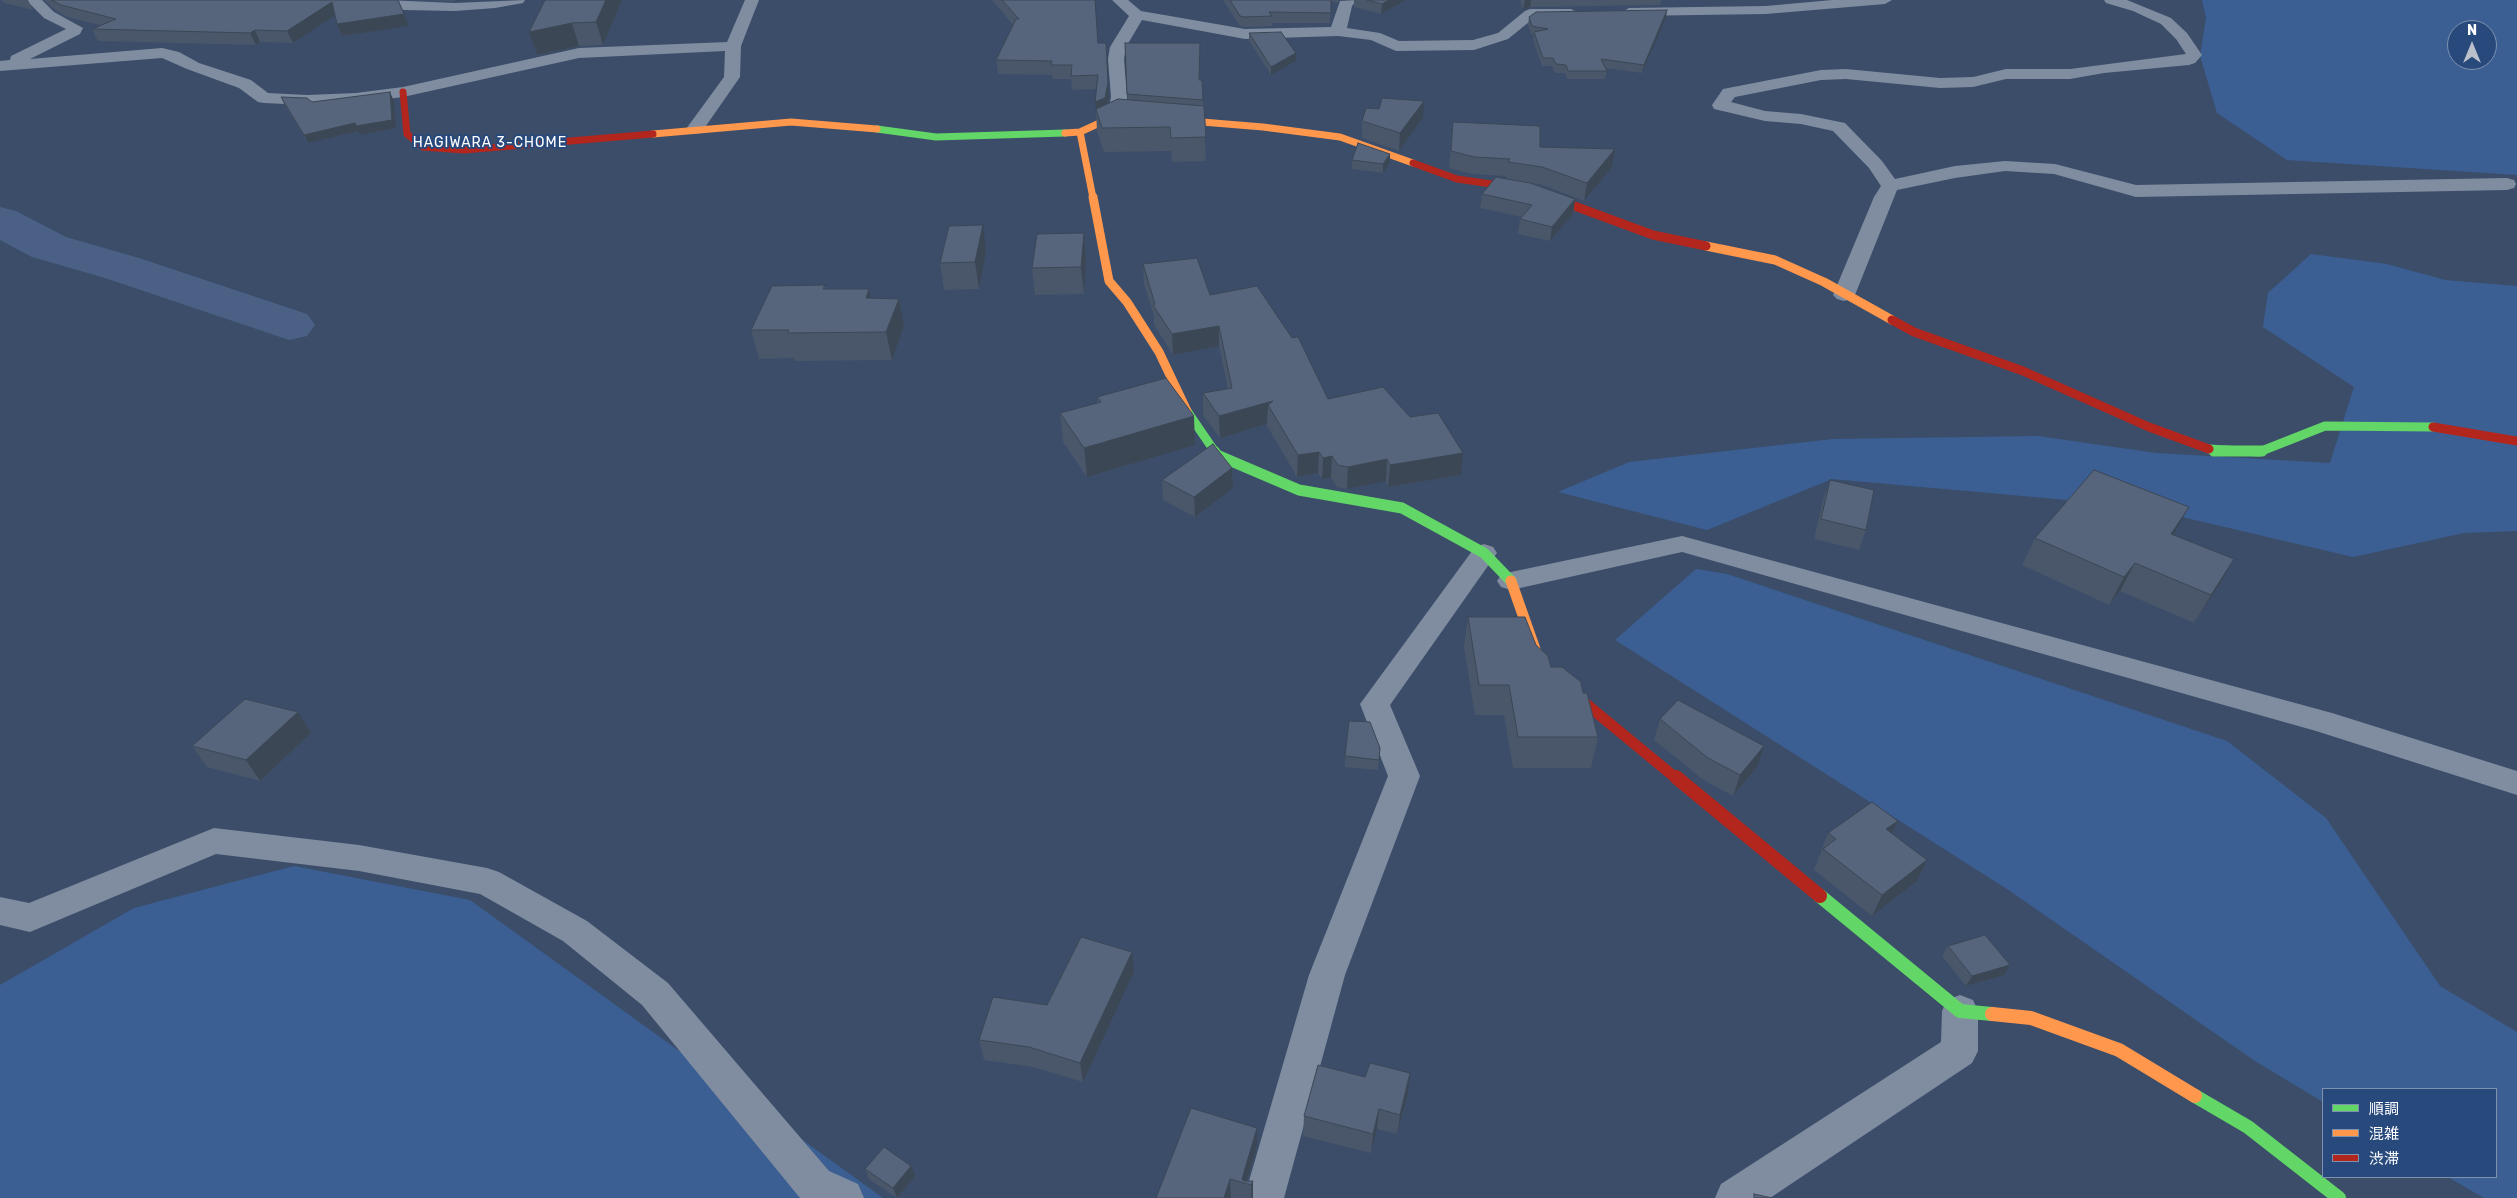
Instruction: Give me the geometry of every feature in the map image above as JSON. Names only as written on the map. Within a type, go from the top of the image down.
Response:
[{"type":"street","points":[[2,65],[75,31],[75,28],[49,15],[32,0]]},
{"type":"street","points":[[392,0],[392,3],[404,6],[455,7],[518,0]]},
{"type":"street","points":[[695,130],[732,77],[733,46],[752,0]]},
{"type":"street","points":[[1119,0],[1137,15],[1245,34],[1338,31],[1375,36],[1396,46],[1474,45],[1504,36],[1530,14],[1585,13]]},
{"type":"street","points":[[1338,31],[1345,4],[1350,0]]},
{"type":"street","points":[[1613,12],[1664,6],[1766,10],[1819,2],[1885,0]]},
{"type":"street","points":[[1890,186],[1876,164],[1839,127],[1801,119],[1765,116],[1720,105],[1729,92],[1821,75],[1846,74],[1940,83],[1974,82],[2006,74],[2070,74],[2104,68],[2189,60],[2194,55],[2182,36],[2166,21],[2138,8],[2112,0]]},
{"type":"street","points":[[1117,115],[1119,97],[1116,58],[1118,47],[1137,15]]},
{"type":"street","points":[[2,65],[162,53],[173,55],[193,66],[245,84],[264,98],[307,100],[356,98],[402,92],[579,52],[733,46]]},
{"type":"street","points":[[402,92],[407,134],[422,148],[464,150],[791,122],[852,125],[936,136],[1020,136],[1080,132],[1117,115],[1263,127],[1340,137],[1457,179],[1532,190],[1593,210],[1653,235],[1775,260],[1824,282],[1844,296],[1914,332],[2022,371],[2149,427],[2215,451],[2259,452],[2325,426],[2436,427],[2517,441]]},
{"type":"street","points":[[1080,132],[1109,281],[1126,302],[1159,352],[1182,405],[1217,455],[1299,490],[1402,508],[1484,553],[1510,581],[1539,659]]},
{"type":"street","points":[[1844,296],[1883,197],[1890,186],[1955,172],[2005,166],[2055,169],[2136,191],[2507,184]]},
{"type":"street","points":[[1510,581],[1682,544],[2321,721],[2517,783]]},
{"type":"street","points":[[1264,1198],[1327,975],[1404,776],[1375,704],[1484,553]]},
{"type":"street","points":[[1549,674],[1960,1011],[2031,1018],[2119,1050],[2248,1127],[2339,1198]]},
{"type":"street","points":[[0,911],[30,918],[214,841],[359,858],[487,882],[575,931],[655,994],[816,1185],[844,1198]]},
{"type":"street","points":[[1735,1198],[1959,1051],[1960,1011]]},
{"type":"shaded area","points":[[2202,0],[2517,0],[2517,175],[2287,160],[2217,113],[2200,56],[2206,18]]},
{"type":"shaded area","points":[[2311,254],[2387,264],[2445,280],[2517,286],[2517,531],[2464,533],[2353,557],[2135,506],[1832,479],[1707,530],[1558,492],[1629,462],[1833,439],[2038,436],[2156,453],[2330,463],[2354,387],[2263,327],[2268,293]]},
{"type":"shaded area","points":[[1696,569],[1727,574],[2227,741],[2326,818],[2440,986],[2517,1032],[2517,1198],[2484,1198],[2450,1178],[2497,1178],[2497,1088],[2322,1088],[2322,1101],[2255,1061],[2007,889],[1615,640]]},
{"type":"shaded area","points":[[294,866],[470,900],[883,1198],[0,1198],[0,985],[134,908]]},
{"type":"building","points":[[51,0],[398,0],[404,14],[337,24],[332,2],[287,31],[255,30],[250,33],[92,29],[116,19],[61,5]]},
{"type":"building","points":[[545,0],[606,0],[596,22],[572,23],[529,32]]},
{"type":"building","points":[[1002,0],[1095,0],[1098,43],[1106,43],[1108,83],[1105,98],[1095,102],[1098,75],[1071,76],[1072,65],[1051,65],[1052,61],[996,60],[1016,19],[1019,19]]},
{"type":"building","points":[[1230,0],[1331,0],[1331,13],[1269,12],[1272,16],[1245,17],[1240,16]]},
{"type":"building","points":[[1367,0],[1389,0],[1382,4]]},
{"type":"building","points":[[1667,10],[1644,65],[1601,59],[1607,71],[1568,71],[1566,65],[1556,64],[1553,58],[1543,58],[1534,32],[1548,29],[1532,26],[1529,17],[1536,12]]},
{"type":"building","points":[[1281,32],[1296,53],[1271,67],[1249,33]]},
{"type":"building","points":[[1125,43],[1200,43],[1199,80],[1202,80],[1203,100],[1127,94]]},
{"type":"building","points":[[390,92],[392,120],[356,126],[355,123],[304,135],[281,97],[307,98],[312,102]]},
{"type":"building","points":[[1382,98],[1424,101],[1400,133],[1362,121],[1366,108],[1379,109]]},
{"type":"building","points":[[1118,99],[1204,106],[1206,137],[1171,138],[1170,127],[1102,128],[1096,109]]},
{"type":"building","points":[[1453,122],[1540,126],[1540,147],[1615,149],[1587,183],[1542,167],[1508,162],[1510,159],[1474,157],[1451,151]]},
{"type":"building","points":[[1358,143],[1390,154],[1383,164],[1352,160]]},
{"type":"building","points":[[1496,177],[1530,183],[1575,199],[1552,227],[1520,219],[1532,205],[1482,194]]},
{"type":"building","points":[[983,225],[975,262],[940,263],[949,226]]},
{"type":"building","points":[[1084,233],[1081,267],[1032,268],[1037,234]]},
{"type":"building","points":[[1197,258],[1210,295],[1257,286],[1292,338],[1298,337],[1328,399],[1383,387],[1410,417],[1438,413],[1463,453],[1390,465],[1387,459],[1348,467],[1338,465],[1332,456],[1323,458],[1319,452],[1298,455],[1268,405],[1273,401],[1219,416],[1203,393],[1232,388],[1219,326],[1172,334],[1153,305],[1155,304],[1143,264]]},
{"type":"building","points":[[825,285],[823,289],[869,289],[866,298],[899,299],[886,332],[787,333],[789,330],[751,330],[772,286]]},
{"type":"building","points":[[1166,378],[1194,416],[1084,448],[1060,413],[1101,402],[1097,397]]},
{"type":"building","points":[[1213,444],[1232,468],[1194,497],[1162,480]]},
{"type":"building","points":[[2094,470],[2189,507],[2171,534],[2234,559],[2211,595],[2135,563],[2124,577],[2035,538]]},
{"type":"building","points":[[1830,480],[1874,490],[1866,530],[1821,519]]},
{"type":"building","points":[[1468,617],[1525,617],[1536,645],[1548,656],[1551,667],[1562,667],[1581,682],[1583,693],[1587,693],[1598,737],[1518,737],[1509,685],[1479,685]]},
{"type":"building","points":[[245,699],[298,712],[246,760],[192,746]]},
{"type":"building","points":[[1678,700],[1764,746],[1740,775],[1708,758],[1660,719]]},
{"type":"building","points":[[1349,721],[1370,722],[1380,748],[1379,760],[1345,756]]},
{"type":"building","points":[[1872,802],[1898,821],[1886,829],[1927,860],[1882,895],[1823,849],[1836,839],[1828,833]]},
{"type":"building","points":[[1985,935],[2010,965],[1972,976],[1948,946]]},
{"type":"building","points":[[1081,937],[1132,952],[1080,1063],[1029,1047],[979,1040],[993,997],[1047,1005]]},
{"type":"building","points":[[1370,1063],[1410,1073],[1400,1115],[1379,1109],[1373,1134],[1304,1116],[1318,1065],[1365,1077]]},
{"type":"building","points":[[1191,1108],[1257,1128],[1242,1179],[1244,1181],[1253,1181],[1251,1185],[1230,1179],[1224,1198],[1156,1198]]},
{"type":"building","points":[[884,1147],[911,1166],[893,1188],[865,1169]]},
{"type":"building","points":[[1754,1194],[1772,1198],[1754,1198]]},
{"type":"waterway","points":[[0,221],[49,247],[122,268],[289,325]]},
{"type":"traffic: fast","points":[[877,129],[936,137],[1065,133]]},
{"type":"traffic: fast","points":[[1187,411],[1217,455],[1299,490],[1402,508],[1484,553],[1511,581]]},
{"type":"traffic: fast","points":[[2209,449],[2215,451],[2259,452],[2325,426],[2433,427]]},
{"type":"traffic: fast","points":[[1820,896],[1960,1011],[1992,1014]]},
{"type":"traffic: fast","points":[[2195,1096],[2248,1127],[2339,1198]]},
{"type":"traffic: slow","points":[[1065,133],[1080,132],[1117,115],[1263,127],[1340,137],[1413,163]]},
{"type":"traffic: slow","points":[[653,134],[791,122],[877,129]]},
{"type":"traffic: slow","points":[[1080,132],[1109,281],[1127,302],[1159,352],[1187,411]]},
{"type":"traffic: slow","points":[[1706,246],[1775,260],[1824,282],[1892,320]]},
{"type":"traffic: slow","points":[[1511,581],[1536,652]]},
{"type":"traffic: slow","points":[[1992,1014],[2031,1018],[2119,1050],[2195,1096]]},
{"type":"traffic: jam","points":[[403,92],[407,134],[423,147],[464,150],[653,134]]},
{"type":"traffic: jam","points":[[1413,163],[1457,179],[1532,190],[1653,235],[1706,246]]},
{"type":"traffic: jam","points":[[1892,320],[1914,332],[2023,371],[2149,427],[2209,449]]},
{"type":"traffic: jam","points":[[2433,427],[2517,441]]},
{"type":"traffic: jam","points":[[1562,684],[1820,896]]},
{"type":"district","name":"HAGIWARA 3-CHOME","points":[[490,143]]}]
